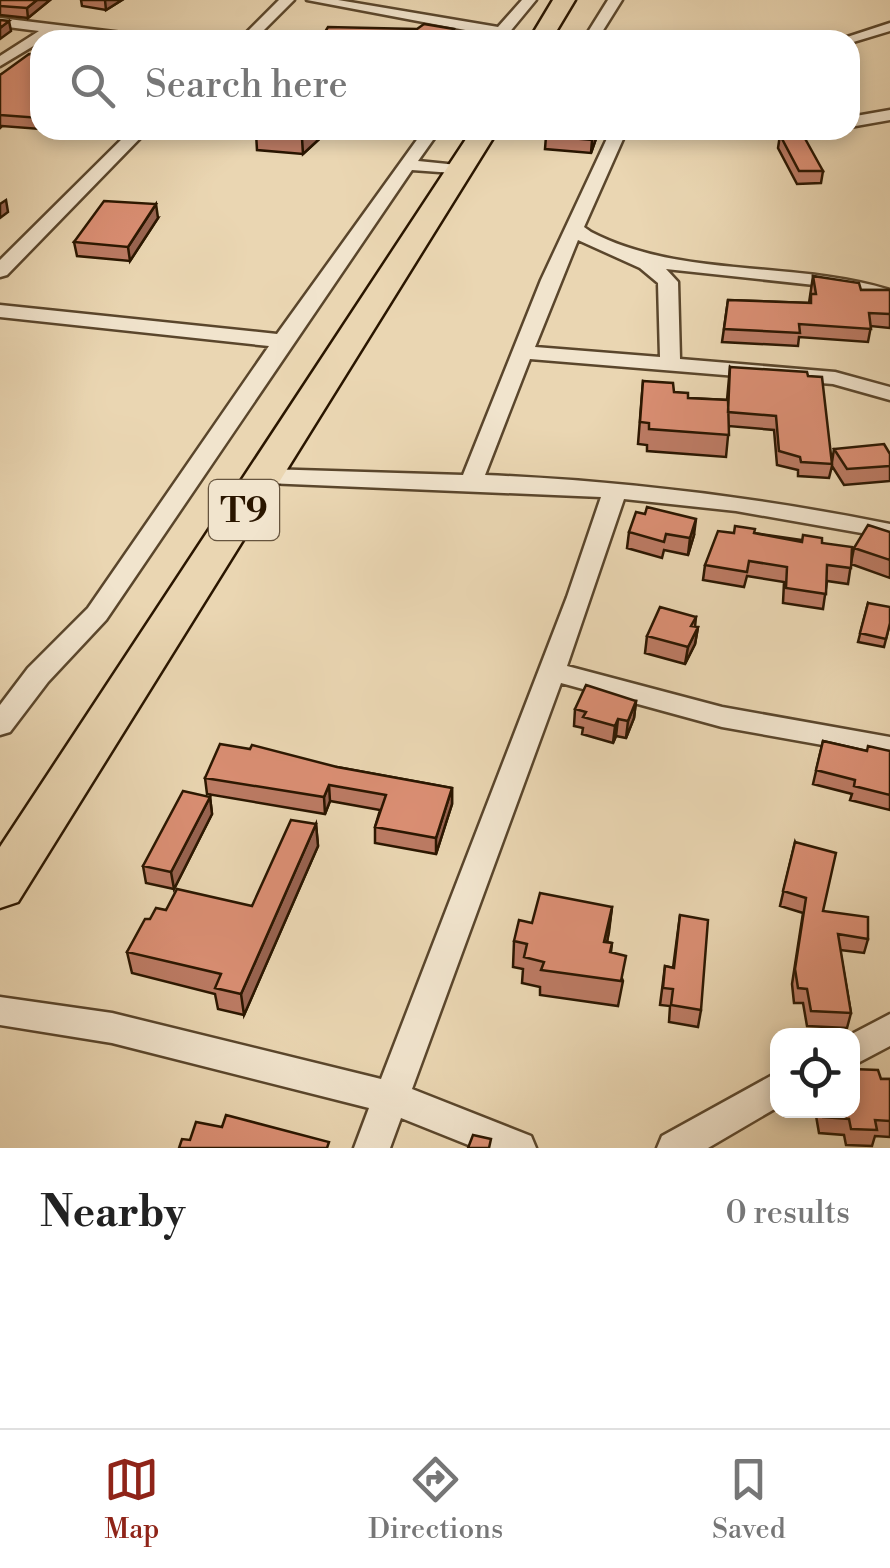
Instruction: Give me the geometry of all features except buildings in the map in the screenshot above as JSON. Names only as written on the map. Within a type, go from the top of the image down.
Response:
[{"type":"highway","points":[[546,30],[564,0]]},
{"type":"highway","name":"T9","points":[[0,888],[478,140]]},
{"type":"street","points":[[256,30],[287,0]]},
{"type":"street","points":[[314,0],[467,30]]},
{"type":"street","points":[[503,30],[530,0]]},
{"type":"street","points":[[596,30],[615,0]]},
{"type":"street","points":[[0,22],[82,30]]},
{"type":"street","points":[[50,30],[56,26]]},
{"type":"street","points":[[860,36],[890,27]]},
{"type":"street","points":[[0,62],[30,43]]},
{"type":"street","points":[[860,120],[890,115]]},
{"type":"street","points":[[0,270],[130,140]]},
{"type":"street","points":[[0,725],[38,675],[97,614],[282,341],[425,140]]},
{"type":"street","points":[[471,484],[573,228],[614,140]]},
{"type":"street","points":[[408,164],[461,170]]},
{"type":"street","points":[[573,228],[588,239],[645,261],[844,282],[890,296]]},
{"type":"street","points":[[645,261],[668,282],[670,363]]},
{"type":"street","points":[[1,312],[282,341]]},
{"type":"street","points":[[524,352],[835,378],[890,394]]},
{"type":"street","points":[[266,476],[614,493],[780,510],[890,531]]},
{"type":"street","points":[[372,1148],[614,493]]},
{"type":"street","points":[[550,671],[722,717],[890,747]]},
{"type":"street","points":[[0,1011],[112,1028],[390,1097],[518,1148]]},
{"type":"street","points":[[860,1047],[890,1030]]},
{"type":"street","points":[[675,1148],[770,1093]]}]
